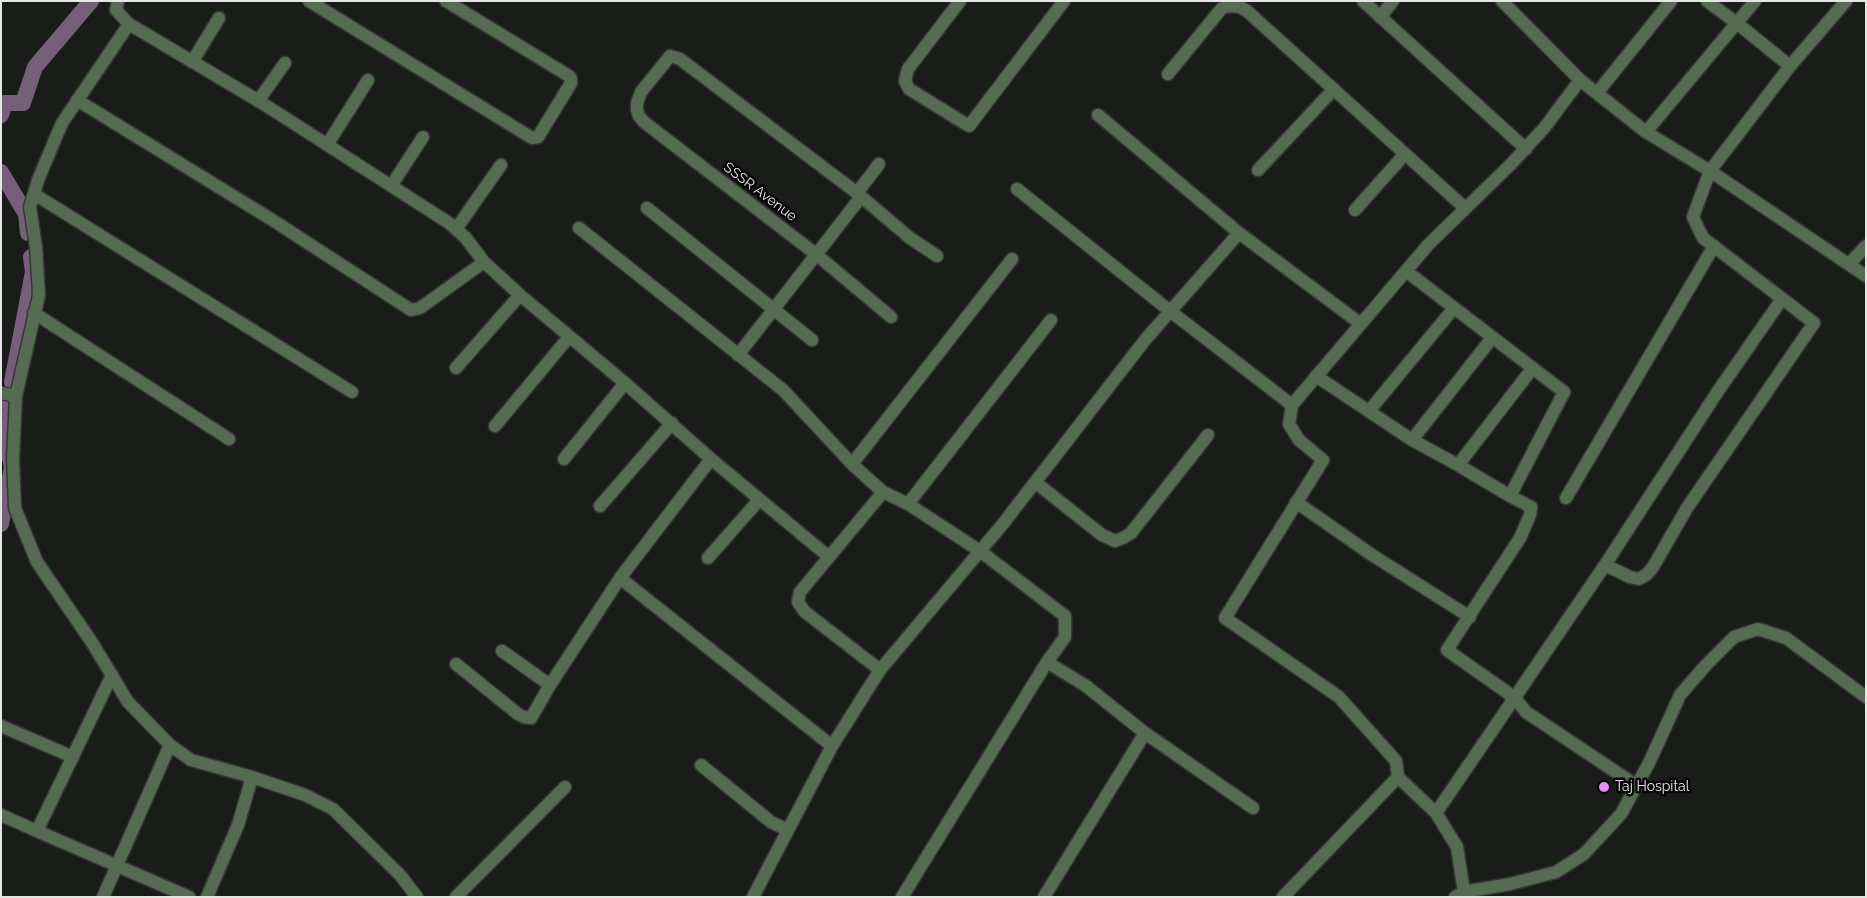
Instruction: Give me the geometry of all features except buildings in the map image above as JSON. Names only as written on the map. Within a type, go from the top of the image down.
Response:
[{"type":"street","points":[[118,1],[116,10],[129,24],[258,101],[456,229],[465,237],[484,262],[520,296],[625,383],[710,459],[829,557]]},
{"type":"street","points":[[309,1],[532,138],[538,137],[570,83],[571,79],[569,76],[446,1]]},
{"type":"street","points":[[960,1],[908,69],[905,81],[909,89],[969,126],[1064,1]]},
{"type":"street","points":[[1362,1],[1526,149]]},
{"type":"street","points":[[1380,17],[1393,1]]},
{"type":"street","points":[[1502,1],[1580,80],[1646,132],[1710,171],[1866,276]]},
{"type":"street","points":[[1597,93],[1671,1]]},
{"type":"street","points":[[1707,1],[1790,66]]},
{"type":"street","points":[[1646,132],[1738,24],[1755,1]]},
{"type":"street","points":[[1605,565],[1639,579],[1646,575],[1653,567],[1687,508],[1814,323],[1703,238],[1693,217],[1710,171],[1790,66],[1846,1]]},
{"type":"street","points":[[1168,74],[1222,8],[1238,4],[1247,10],[1466,208]]},
{"type":"street","points":[[192,62],[219,18]]},
{"type":"street","points":[[129,24],[62,123],[30,208],[36,247],[39,295],[16,396],[13,459],[15,508],[37,562],[91,640],[128,702],[170,744],[191,760],[306,794],[333,809],[400,875],[417,897]]},
{"type":"street","name":"SSSR Avenue","points":[[857,193],[730,98],[684,61],[670,56],[641,92],[637,103],[637,110],[644,122],[817,254],[891,317]]},
{"type":"street","points":[[258,101],[284,63]]},
{"type":"street","points":[[327,145],[368,80]]},
{"type":"street","points":[[1580,80],[1526,149],[1428,245],[1292,405],[1289,424],[1299,440],[1323,460],[1225,618],[1340,697],[1396,761],[1398,777],[1436,813],[1457,847],[1460,894],[1556,872],[1584,854],[1621,814],[1637,786],[1680,695],[1706,664],[1734,637],[1758,629],[1786,638],[1866,697]]},
{"type":"street","points":[[1258,170],[1334,90]]},
{"type":"street","points":[[77,100],[274,221],[411,310],[420,308],[484,262]]},
{"type":"street","points":[[1098,115],[1239,233],[1361,324]]},
{"type":"street","points":[[391,186],[423,137]]},
{"type":"street","points":[[1355,210],[1405,154]]},
{"type":"street","points":[[857,193],[879,164]]},
{"type":"street","points":[[456,229],[501,165]]},
{"type":"street","points":[[1017,189],[1292,405]]},
{"type":"street","points":[[738,355],[861,198],[857,193]]},
{"type":"street","points":[[857,193],[910,238],[938,256]]},
{"type":"street","points":[[34,194],[352,392]]},
{"type":"street","points":[[647,208],[812,340]]},
{"type":"street","points":[[579,228],[783,390],[852,464],[883,492],[908,504],[980,551],[1065,616],[1065,637],[1047,662],[902,897]]},
{"type":"street","points":[[753,897],[832,746],[880,670],[980,551],[1145,340],[1239,233]]},
{"type":"street","points":[[1566,498],[1714,246]]},
{"type":"street","points":[[1849,264],[1866,246]]},
{"type":"street","points":[[852,464],[1012,259]]},
{"type":"street","points":[[1406,271],[1564,392],[1510,496]]},
{"type":"street","points":[[456,368],[520,296]]},
{"type":"street","points":[[1436,813],[1605,565],[1718,391],[1782,300]]},
{"type":"street","points":[[1369,411],[1454,308]]},
{"type":"street","points":[[34,313],[230,440]]},
{"type":"street","points":[[908,504],[1051,320]]},
{"type":"street","points":[[495,426],[569,337]]},
{"type":"street","points":[[1412,440],[1492,338]]},
{"type":"street","points":[[1458,465],[1532,369]]},
{"type":"street","points":[[1316,376],[1412,440],[1531,507],[1530,515],[1520,538],[1447,650],[1515,698],[1526,712],[1637,786]]},
{"type":"street","points":[[564,459],[625,383]]},
{"type":"street","points":[[1,393],[16,396]]},
{"type":"street","points":[[600,506],[672,424]]},
{"type":"street","points":[[1035,482],[1102,535],[1115,541],[1131,533],[1208,435]]},
{"type":"street","points":[[456,664],[518,714],[530,718],[620,578],[710,459]]},
{"type":"street","points":[[880,670],[805,612],[798,602],[800,592],[883,492]]},
{"type":"street","points":[[708,558],[760,500]]},
{"type":"street","points":[[1296,502],[1372,555],[1470,617]]},
{"type":"street","points":[[620,578],[832,746]]},
{"type":"street","points":[[502,651],[550,685]]},
{"type":"street","points":[[1047,662],[1086,686],[1145,733],[1253,808]]},
{"type":"street","points":[[37,831],[112,675]]},
{"type":"street","points":[[1,726],[73,757]]},
{"type":"street","points":[[1044,897],[1145,733]]},
{"type":"street","points":[[103,897],[170,744]]},
{"type":"street","points":[[701,765],[771,822],[788,830]]},
{"type":"street","points":[[207,897],[238,825],[252,777]]},
{"type":"street","points":[[1282,897],[1398,777]]},
{"type":"street","points":[[456,897],[565,787]]},
{"type":"street","points":[[1,815],[189,897]]},
{"type":"waterway","points":[[1,115],[5,103],[23,103],[35,67],[91,1]]},
{"type":"waterway","points":[[1,172],[26,214],[28,233]]},
{"type":"waterway","points":[[12,382],[33,272],[31,257]]},
{"type":"waterway","points":[[1,524],[12,467],[2,425],[6,408]]},
{"type":"place","name":"Taj Hospital","points":[[1604,787]]}]
